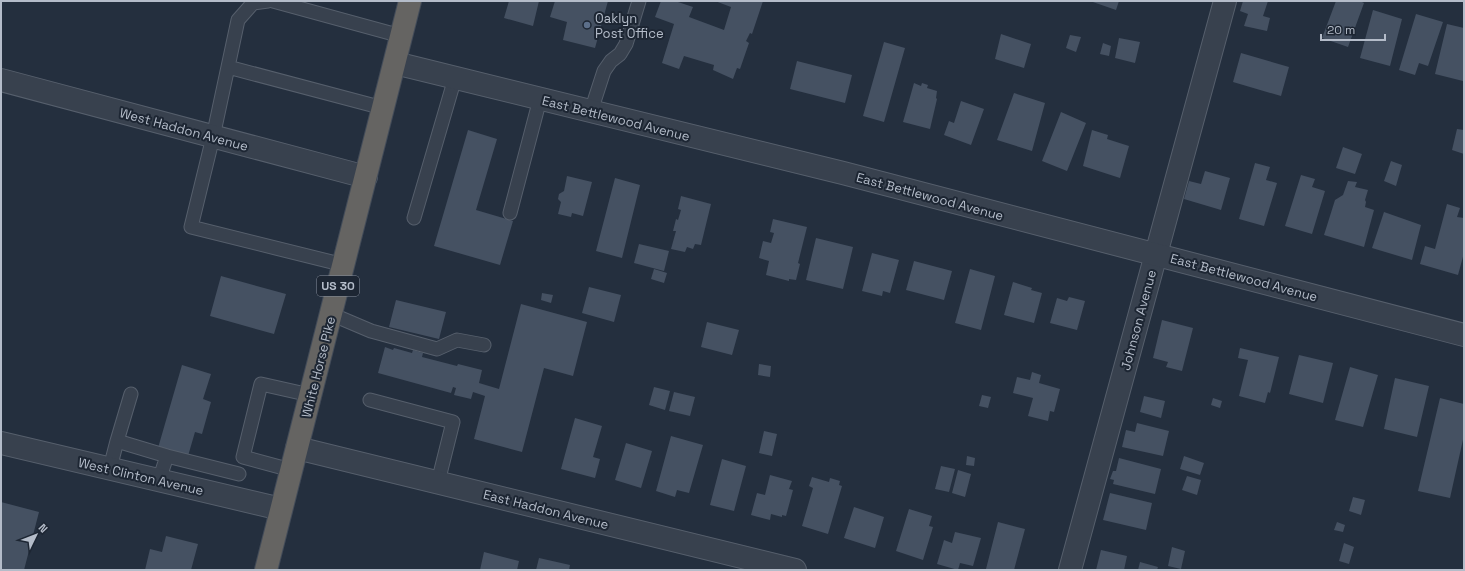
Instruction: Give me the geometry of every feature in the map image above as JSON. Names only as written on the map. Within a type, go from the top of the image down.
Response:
[{"type":"highway","name":"White Horse Pike","points":[[266,570],[410,1]]},
{"type":"street","name":"Johnson Avenue","points":[[1070,570],[1225,1]]},
{"type":"street","name":"East Bettlewood Avenue","points":[[395,63],[850,175],[1464,335]]},
{"type":"street","name":"West Haddon Avenue","points":[[1,80],[366,177]]},
{"type":"street","name":"West Clinton Avenue","points":[[1,443],[281,509]]},
{"type":"street","name":"East Haddon Avenue","points":[[297,448],[794,570]]},
{"type":"lane","points":[[268,1],[253,4],[238,20],[213,137],[191,227],[344,265]]},
{"type":"lane","points":[[273,1],[402,36]]},
{"type":"lane","points":[[591,112],[604,71],[611,61],[620,54],[626,44],[639,1]]},
{"type":"lane","points":[[228,67],[383,108]]},
{"type":"lane","points":[[414,218],[455,78]]},
{"type":"lane","points":[[510,213],[540,99]]},
{"type":"lane","points":[[331,314],[371,331],[437,349],[457,340],[484,345]]},
{"type":"lane","points":[[232,497],[261,384],[310,396]]},
{"type":"lane","points":[[110,468],[131,394]]},
{"type":"lane","points":[[370,400],[453,422],[438,482]]},
{"type":"lane","points":[[117,441],[166,456],[239,474]]},
{"type":"lane","points":[[159,480],[166,456]]},
{"type":"lane","points":[[243,457],[291,470]]},
{"type":"building","points":[[509,1],[539,1],[533,26],[504,18]]},
{"type":"building","points":[[555,1],[608,1],[595,48],[563,40],[567,22],[550,17]]},
{"type":"building","points":[[661,1],[675,1],[693,7],[689,17],[724,30],[731,7],[715,1],[763,1],[752,34],[750,33],[746,41],[749,43],[740,69],[737,68],[733,79],[713,70],[714,65],[684,56],[679,69],[662,63],[674,24],[655,17]]},
{"type":"building","points":[[1090,1],[1119,1],[1116,10]]},
{"type":"building","points":[[1243,1],[1268,1],[1263,16],[1270,18],[1267,31],[1244,26],[1248,14],[1240,11]]},
{"type":"building","points":[[1336,1],[1360,1],[1364,3],[1348,47],[1322,38]]},
{"type":"building","points":[[1373,10],[1402,19],[1390,66],[1360,58]]},
{"type":"building","points":[[1416,14],[1443,22],[1428,66],[1419,63],[1415,75],[1399,70]]},
{"type":"building","points":[[1447,24],[1464,28],[1463,81],[1435,74]]},
{"type":"building","points":[[1001,34],[1031,44],[1024,68],[995,59]]},
{"type":"building","points":[[1070,35],[1081,37],[1076,52],[1066,48]]},
{"type":"building","points":[[1119,38],[1140,42],[1135,63],[1115,58]]},
{"type":"building","points":[[884,42],[905,48],[884,122],[863,116]]},
{"type":"building","points":[[1103,43],[1111,46],[1109,56],[1100,54]]},
{"type":"building","points":[[1241,53],[1289,67],[1281,96],[1233,82]]},
{"type":"building","points":[[797,61],[852,75],[845,103],[790,89]]},
{"type":"building","points":[[914,83],[921,86],[922,83],[928,85],[927,88],[937,91],[937,99],[930,129],[903,122]]},
{"type":"building","points":[[1014,93],[1045,103],[1032,151],[997,140]]},
{"type":"building","points":[[961,101],[984,109],[971,145],[944,135],[949,121],[954,123]]},
{"type":"building","points":[[1061,112],[1086,123],[1067,171],[1042,161]]},
{"type":"building","points":[[1457,129],[1464,130],[1464,154],[1452,150]]},
{"type":"building","points":[[468,130],[497,139],[476,210],[513,221],[500,265],[434,246]]},
{"type":"building","points":[[1092,130],[1108,135],[1107,139],[1129,146],[1120,178],[1083,166]]},
{"type":"building","points":[[1343,147],[1362,154],[1355,174],[1336,168]]},
{"type":"building","points":[[1391,161],[1402,165],[1396,186],[1384,181]]},
{"type":"building","points":[[1255,163],[1270,167],[1266,180],[1277,183],[1264,226],[1239,219]]},
{"type":"building","points":[[1205,171],[1230,178],[1221,210],[1184,199],[1189,181],[1201,184]]},
{"type":"building","points":[[1301,175],[1315,179],[1312,187],[1325,191],[1312,234],[1285,226]]},
{"type":"building","points":[[567,176],[592,182],[583,216],[572,213],[571,217],[558,214],[561,202],[558,199],[559,194],[564,191]]},
{"type":"building","points":[[615,178],[640,185],[622,258],[596,251]]},
{"type":"building","points":[[1348,181],[1357,182],[1355,187],[1368,190],[1365,200],[1365,207],[1374,210],[1364,247],[1324,235],[1335,200],[1343,195]]},
{"type":"building","points":[[681,196],[711,204],[701,245],[695,244],[693,249],[687,247],[685,252],[671,249],[676,231],[673,231],[676,219],[678,220],[681,210],[678,209]]},
{"type":"building","points":[[1447,204],[1460,208],[1457,217],[1464,218],[1464,253],[1458,275],[1420,264],[1425,246],[1435,249]]},
{"type":"building","points":[[1384,212],[1421,225],[1412,260],[1372,248]]},
{"type":"building","points":[[773,219],[807,227],[798,263],[800,264],[796,280],[789,279],[789,281],[766,275],[769,261],[759,258],[763,241],[771,243],[774,233],[770,232]]},
{"type":"building","points":[[816,238],[853,247],[843,289],[806,280]]},
{"type":"building","points":[[639,244],[669,251],[664,271],[634,263]]},
{"type":"building","points":[[872,253],[899,260],[890,293],[883,291],[882,296],[862,291]]},
{"type":"building","points":[[914,261],[952,271],[944,300],[906,290]]},
{"type":"building","points":[[654,269],[667,273],[664,283],[651,279]]},
{"type":"building","points":[[970,269],[995,276],[981,330],[955,323]]},
{"type":"building","points":[[221,276],[286,294],[274,334],[210,316]]},
{"type":"building","points":[[1013,282],[1042,293],[1034,323],[1004,315]]},
{"type":"building","points":[[589,287],[621,295],[614,322],[582,313]]},
{"type":"building","points":[[542,293],[553,295],[551,303],[541,300]]},
{"type":"building","points":[[1069,297],[1085,301],[1077,330],[1050,323],[1057,298],[1067,301]]},
{"type":"building","points":[[396,300],[446,312],[439,339],[389,327]]},
{"type":"building","points":[[521,304],[587,322],[573,376],[544,368],[522,452],[474,439],[485,396],[473,392],[471,399],[454,395],[456,388],[453,387],[451,393],[378,373],[385,347],[412,353],[413,350],[423,353],[422,357],[457,366],[458,364],[482,370],[479,383],[499,389]]},
{"type":"building","points":[[1162,320],[1193,328],[1182,371],[1166,367],[1168,362],[1153,358]]},
{"type":"building","points":[[707,322],[739,330],[732,355],[701,347]]},
{"type":"building","points":[[1240,348],[1279,357],[1270,393],[1268,392],[1265,403],[1239,396],[1248,360],[1238,358]]},
{"type":"building","points":[[1299,355],[1333,363],[1323,403],[1289,394]]},
{"type":"building","points":[[759,364],[771,366],[770,377],[758,375]]},
{"type":"building","points":[[182,365],[211,374],[203,399],[211,402],[202,434],[195,432],[188,456],[158,448]]},
{"type":"building","points":[[1350,367],[1378,375],[1363,427],[1335,420]]},
{"type":"building","points":[[1032,372],[1041,375],[1039,383],[1060,389],[1054,412],[1050,411],[1048,421],[1028,416],[1033,398],[1013,393],[1017,377],[1030,380]]},
{"type":"building","points":[[1395,378],[1429,386],[1417,437],[1384,429]]},
{"type":"building","points":[[654,387],[670,391],[665,410],[649,405]]},
{"type":"building","points":[[674,392],[695,397],[690,416],[669,411]]},
{"type":"building","points":[[982,395],[991,397],[988,408],[979,406]]},
{"type":"building","points":[[1144,396],[1165,401],[1161,418],[1140,412]]},
{"type":"building","points":[[1213,398],[1222,401],[1220,408],[1211,405]]},
{"type":"building","points":[[1440,398],[1464,404],[1464,435],[1450,498],[1418,491]]},
{"type":"building","points":[[575,418],[602,426],[593,457],[600,459],[595,478],[561,469]]},
{"type":"building","points":[[1137,423],[1169,431],[1163,456],[1122,447],[1126,430],[1135,432]]},
{"type":"building","points":[[764,431],[777,434],[772,456],[759,453]]},
{"type":"building","points":[[671,436],[703,445],[689,493],[677,490],[675,497],[656,491]]},
{"type":"building","points":[[626,443],[652,451],[641,488],[615,480]]},
{"type":"building","points":[[967,456],[975,458],[974,466],[966,465]]},
{"type":"building","points":[[1184,456],[1204,463],[1200,475],[1180,469]]},
{"type":"building","points":[[1119,458],[1161,469],[1155,494],[1113,484],[1114,480],[1110,479],[1113,471],[1116,471]]},
{"type":"building","points":[[722,459],[746,466],[734,511],[710,505]]},
{"type":"building","points":[[941,466],[955,469],[949,492],[935,489]]},
{"type":"building","points":[[958,470],[971,474],[965,497],[952,493]]},
{"type":"building","points":[[770,475],[792,481],[789,489],[793,490],[786,516],[782,515],[782,517],[771,514],[770,520],[751,515],[757,493],[765,495]]},
{"type":"building","points":[[1187,476],[1201,480],[1197,495],[1182,490]]},
{"type":"building","points":[[812,477],[829,482],[830,478],[840,481],[839,485],[842,486],[828,534],[802,526],[813,488],[809,486]]},
{"type":"building","points":[[1110,493],[1152,503],[1146,530],[1103,520]]},
{"type":"building","points":[[1353,497],[1365,500],[1361,515],[1349,511]]},
{"type":"building","points":[[1,502],[39,512],[24,570],[1,570]]},
{"type":"building","points":[[854,507],[884,517],[875,548],[844,538]]},
{"type":"building","points":[[909,509],[932,516],[929,526],[933,527],[923,560],[896,551]]},
{"type":"building","points":[[998,522],[1025,529],[1014,570],[986,569]]},
{"type":"building","points":[[1337,522],[1345,525],[1343,532],[1334,530]]},
{"type":"building","points":[[955,532],[981,538],[973,566],[960,563],[958,570],[937,564],[944,540],[952,543]]},
{"type":"building","points":[[166,536],[198,544],[191,570],[145,570],[150,549],[162,552]]},
{"type":"building","points":[[1344,543],[1354,547],[1349,564],[1339,561]]},
{"type":"building","points":[[1172,547],[1185,551],[1181,569],[1168,566]]},
{"type":"building","points":[[1101,550],[1127,556],[1124,570],[1096,570]]},
{"type":"building","points":[[484,552],[519,561],[517,570],[480,570]]},
{"type":"building","points":[[539,558],[570,565],[569,570],[536,570]]},
{"type":"building","points":[[1140,562],[1158,567],[1157,570],[1138,570]]},
{"type":"place","name":"Oaklyn Post Office","points":[[587,25]]}]
